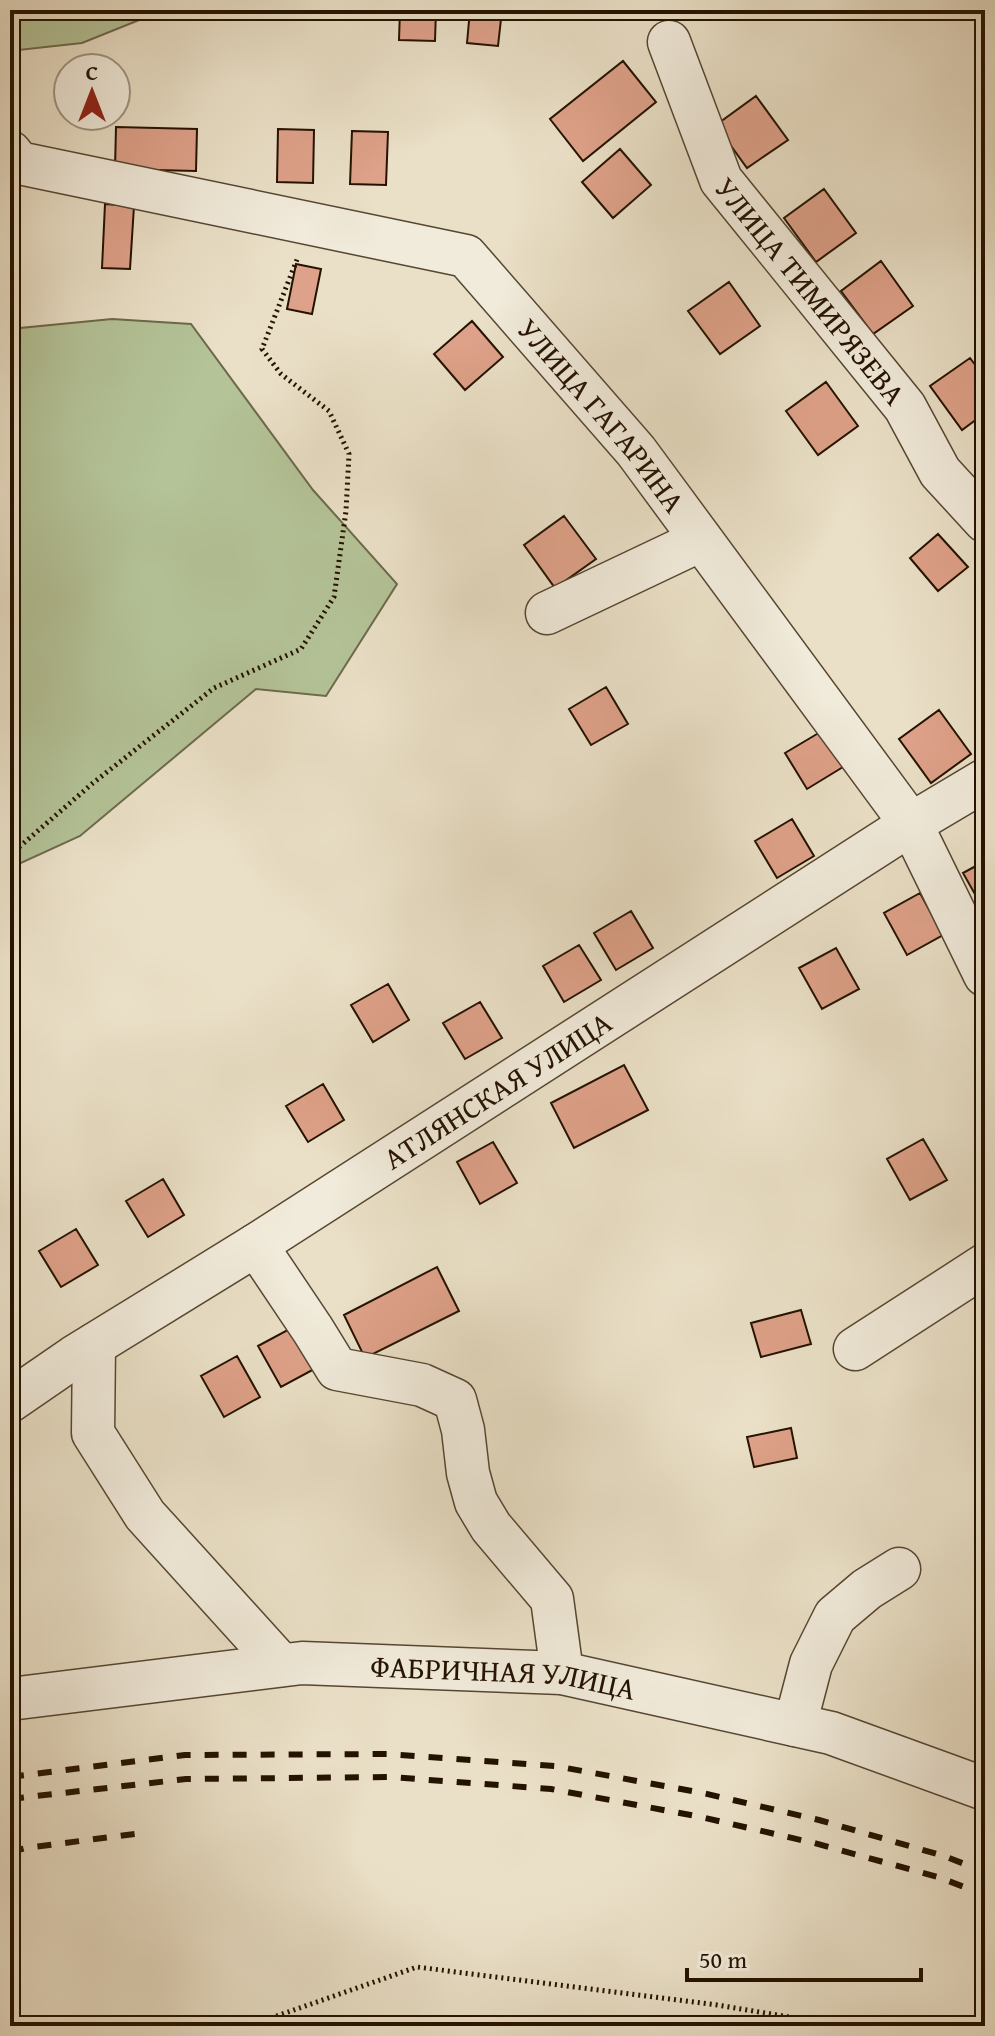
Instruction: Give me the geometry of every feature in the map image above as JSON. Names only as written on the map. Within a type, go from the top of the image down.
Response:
[{"type":"street","name":"УЛИЦА ТИМИРЯЗЕВА","points":[[669,42],[721,180],[905,407],[940,472],[985,521]]},
{"type":"street","name":"УЛИЦА ГАГАРИНА","points":[[13,159],[466,256],[636,451],[911,824],[985,975]]},
{"type":"street","points":[[547,613],[701,540]]},
{"type":"street","name":"АТЛЯНСКАЯ УЛИЦА","points":[[10,1401],[911,824],[985,780]]},
{"type":"street","points":[[256,1245],[337,1369],[422,1385],[455,1400],[476,1502],[491,1527],[552,1599],[562,1673]]},
{"type":"street","points":[[855,1349],[985,1265]]},
{"type":"street","points":[[94,1345],[93,1433],[145,1515],[281,1665]]},
{"type":"street","points":[[795,1725],[811,1664],[835,1616],[867,1589],[899,1569]]},
{"type":"street","name":"ФАБРИЧНАЯ УЛИЦА","points":[[10,1699],[302,1663],[562,1673],[831,1733],[985,1789]]},
{"type":"path","points":[[10,855],[93,783],[214,688],[301,649],[334,597],[346,511],[349,454],[329,411],[281,374],[262,349],[311,224]]},
{"type":"path","points":[[248,2026],[417,1967],[717,2005],[844,2026]]},
{"type":"green space","points":[[10,10],[164,10],[82,43],[10,51]]},
{"type":"green space","points":[[112,319],[191,324],[313,490],[397,584],[326,696],[256,689],[80,836],[10,868],[10,329]]},
{"type":"building","points":[[400,10],[436,10],[435,41],[399,40]]},
{"type":"building","points":[[470,10],[502,10],[498,46],[467,43]]},
{"type":"building","points":[[623,61],[656,102],[583,161],[550,119]]},
{"type":"building","points":[[756,96],[788,140],[747,168],[716,125]]},
{"type":"building","points":[[132,127],[197,129],[196,171],[115,169],[116,132],[132,132]]},
{"type":"building","points":[[278,129],[314,130],[313,183],[277,182]]},
{"type":"building","points":[[352,131],[388,132],[386,185],[350,184]]},
{"type":"building","points":[[620,149],[651,185],[613,218],[582,182]]},
{"type":"building","points":[[824,189],[856,233],[816,262],[784,218]]},
{"type":"building","points":[[105,204],[134,206],[130,269],[102,268]]},
{"type":"building","points":[[881,261],[913,306],[873,334],[841,291]]},
{"type":"building","points":[[296,264],[321,269],[312,314],[287,309]]},
{"type":"building","points":[[729,282],[760,326],[720,354],[688,311]]},
{"type":"building","points":[[472,321],[503,357],[465,390],[434,354]]},
{"type":"building","points":[[970,358],[985,378],[985,413],[962,430],[930,386]]},
{"type":"building","points":[[826,382],[858,426],[818,455],[786,411]]},
{"type":"building","points":[[564,516],[596,559],[555,588],[524,545]]},
{"type":"building","points":[[938,534],[968,567],[938,591],[910,558]]},
{"type":"building","points":[[606,687],[628,724],[591,745],[569,709]]},
{"type":"building","points":[[939,710],[971,754],[931,783],[899,739]]},
{"type":"building","points":[[822,731],[843,767],[807,789],[785,753]]},
{"type":"building","points":[[792,819],[814,856],[777,878],[755,841]]},
{"type":"building","points":[[985,861],[985,912],[963,873]]},
{"type":"building","points":[[920,893],[943,935],[907,955],[884,913]]},
{"type":"building","points":[[631,911],[653,948],[616,970],[594,933]]},
{"type":"building","points":[[579,945],[601,980],[564,1002],[543,966]]},
{"type":"building","points":[[836,948],[859,989],[822,1009],[799,968]]},
{"type":"building","points":[[388,984],[409,1020],[373,1042],[351,1005]]},
{"type":"building","points":[[480,1002],[502,1038],[465,1059],[443,1023]]},
{"type":"building","points":[[624,1065],[648,1110],[574,1148],[551,1103]]},
{"type":"building","points":[[323,1084],[344,1120],[308,1142],[286,1106]]},
{"type":"building","points":[[923,1139],[947,1180],[910,1200],[887,1159]]},
{"type":"building","points":[[493,1142],[517,1183],[480,1204],[457,1162]]},
{"type":"building","points":[[163,1179],[184,1215],[148,1237],[126,1201]]},
{"type":"building","points":[[76,1229],[98,1265],[61,1287],[39,1251]]},
{"type":"building","points":[[437,1267],[459,1311],[365,1358],[344,1315]]},
{"type":"building","points":[[801,1310],[811,1344],[761,1357],[751,1323]]},
{"type":"building","points":[[295,1326],[318,1367],[281,1387],[258,1346]]},
{"type":"building","points":[[237,1356],[260,1397],[224,1417],[201,1376]]},
{"type":"building","points":[[791,1428],[797,1458],[754,1467],[747,1437]]},
{"type":"railway","points":[[10,1777],[185,1755],[387,1754],[555,1766],[703,1793],[819,1820],[944,1856],[985,1872]]},
{"type":"railway","points":[[10,1799],[186,1779],[390,1777],[551,1789],[701,1817],[814,1843],[938,1877],[985,1895]]},
{"type":"railway","points":[[10,1852],[142,1833]]}]
